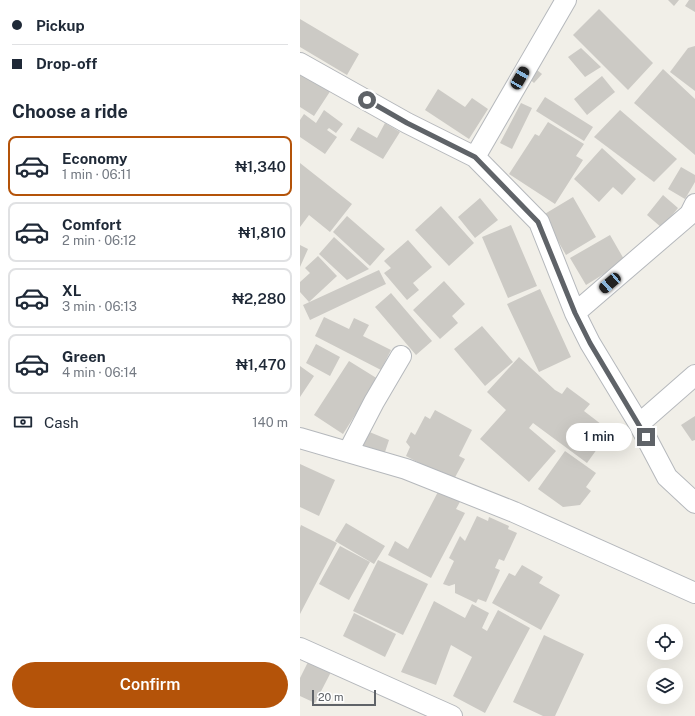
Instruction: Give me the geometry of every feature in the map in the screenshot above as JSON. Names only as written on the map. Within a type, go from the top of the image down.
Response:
[{"type":"street","points":[[475,157],[566,0]]},
{"type":"street","points":[[300,63],[407,123],[475,157],[538,222],[575,313],[590,343],[638,424],[667,477],[695,503]]},
{"type":"street","points":[[575,313],[690,214],[695,204]]},
{"type":"street","points":[[348,452],[374,402],[401,356]]},
{"type":"street","points":[[638,424],[695,375]]},
{"type":"street","points":[[300,438],[406,468],[514,512],[695,594]]},
{"type":"street","points":[[300,648],[452,716]]},
{"type":"building","points":[[668,0],[679,0],[674,6]]},
{"type":"building","points":[[689,0],[695,0],[695,12],[685,6]]},
{"type":"building","points":[[599,9],[653,63],[628,90],[573,35]]},
{"type":"building","points":[[300,19],[359,54],[347,75],[300,47]]},
{"type":"building","points":[[695,46],[695,91],[670,72],[688,48]]},
{"type":"building","points":[[581,48],[601,67],[585,77],[568,57]]},
{"type":"building","points":[[532,66],[542,74],[534,83],[525,75]]},
{"type":"building","points":[[663,69],[695,99],[695,155],[634,103]]},
{"type":"building","points":[[300,71],[331,90],[314,116],[300,107]]},
{"type":"building","points":[[602,76],[615,92],[587,115],[574,99]]},
{"type":"building","points":[[438,89],[465,107],[472,98],[488,109],[469,139],[425,110]]},
{"type":"building","points":[[545,97],[593,127],[584,141],[536,111]]},
{"type":"building","points":[[521,103],[532,108],[512,149],[500,143]]},
{"type":"building","points":[[324,110],[343,124],[336,133],[329,128],[327,130],[337,137],[325,154],[300,137],[300,120],[304,114],[316,123]]},
{"type":"building","points":[[620,110],[677,159],[654,182],[594,137]]},
{"type":"building","points":[[548,122],[584,144],[576,156],[583,160],[555,204],[509,174],[535,134],[539,136]]},
{"type":"building","points":[[385,123],[400,132],[383,159],[350,140],[358,127],[377,138]]},
{"type":"building","points":[[602,148],[636,179],[622,195],[613,187],[599,202],[574,179]]},
{"type":"building","points":[[300,163],[352,204],[330,232],[309,215],[300,227]]},
{"type":"building","points":[[681,167],[695,175],[695,182],[685,199],[668,189]]},
{"type":"building","points":[[663,195],[678,208],[662,228],[647,215]]},
{"type":"building","points":[[573,197],[596,237],[566,255],[543,215]]},
{"type":"building","points":[[480,198],[498,220],[475,238],[458,217]]},
{"type":"building","points":[[441,206],[474,243],[449,266],[415,230]]},
{"type":"building","points":[[347,216],[385,249],[370,266],[333,232]]},
{"type":"building","points":[[511,225],[537,286],[508,298],[482,237]]},
{"type":"building","points":[[610,235],[625,261],[586,285],[570,258]]},
{"type":"building","points":[[334,237],[369,269],[347,280],[319,254]]},
{"type":"building","points":[[408,240],[432,267],[413,283],[419,290],[407,300],[384,273],[391,268],[384,261]]},
{"type":"building","points":[[300,245],[308,249],[300,267]]},
{"type":"building","points":[[318,256],[337,276],[309,302],[300,292],[300,282],[310,273],[305,268]]},
{"type":"building","points":[[379,270],[386,284],[310,320],[303,305]]},
{"type":"building","points":[[444,281],[465,304],[452,316],[458,323],[440,339],[413,310]]},
{"type":"building","points":[[540,289],[571,357],[539,372],[507,304]]},
{"type":"building","points":[[391,293],[432,341],[416,355],[375,307]]},
{"type":"building","points":[[324,317],[349,329],[354,318],[369,325],[363,336],[391,350],[381,370],[315,336]]},
{"type":"building","points":[[482,326],[513,362],[485,386],[454,349]]},
{"type":"building","points":[[316,344],[340,357],[330,376],[306,363]]},
{"type":"building","points":[[519,357],[555,390],[562,394],[567,387],[590,404],[584,411],[610,431],[587,463],[533,423],[529,428],[556,451],[529,482],[480,439],[506,410],[487,392]]},
{"type":"building","points":[[349,361],[378,379],[343,434],[314,415]]},
{"type":"building","points":[[300,366],[314,376],[300,397]]},
{"type":"building","points":[[435,410],[472,430],[459,456],[465,459],[453,481],[406,456],[410,447],[406,442],[411,432],[415,435],[425,416],[430,419]]},
{"type":"building","points":[[695,416],[695,440],[692,441],[681,425]]},
{"type":"building","points":[[367,431],[389,440],[384,455],[359,446]]},
{"type":"building","points":[[565,451],[596,473],[586,487],[591,491],[580,505],[563,507],[538,489]]},
{"type":"building","points":[[300,464],[335,480],[319,516],[300,507]]},
{"type":"building","points":[[440,488],[461,500],[456,509],[465,513],[431,578],[388,555],[395,541],[408,549]]},
{"type":"building","points":[[477,516],[488,521],[489,517],[509,526],[508,529],[517,533],[504,561],[499,559],[495,568],[500,570],[486,602],[478,599],[476,603],[455,593],[455,584],[449,586],[443,584],[454,561],[449,558],[460,536],[465,541]]},
{"type":"building","points":[[346,523],[385,546],[374,564],[335,541]]},
{"type":"building","points":[[301,525],[337,543],[300,614],[300,528]]},
{"type":"building","points":[[340,546],[370,562],[349,600],[319,584]]},
{"type":"building","points":[[378,560],[428,584],[403,635],[353,611]]},
{"type":"building","points":[[522,565],[543,577],[539,583],[560,595],[541,630],[492,603],[509,573],[515,576]]},
{"type":"building","points":[[434,601],[465,618],[472,604],[489,613],[482,628],[487,631],[498,610],[530,628],[485,713],[453,696],[472,657],[451,645],[436,685],[401,672]]},
{"type":"building","points":[[354,613],[396,634],[385,657],[343,636]]},
{"type":"building","points":[[544,635],[584,654],[555,716],[543,716],[513,702]]},
{"type":"building","points":[[309,660],[331,672],[315,703],[300,696],[300,678]]},
{"type":"route","points":[[367,100],[407,123],[475,157],[538,222],[575,313],[590,343],[646,437]]}]
